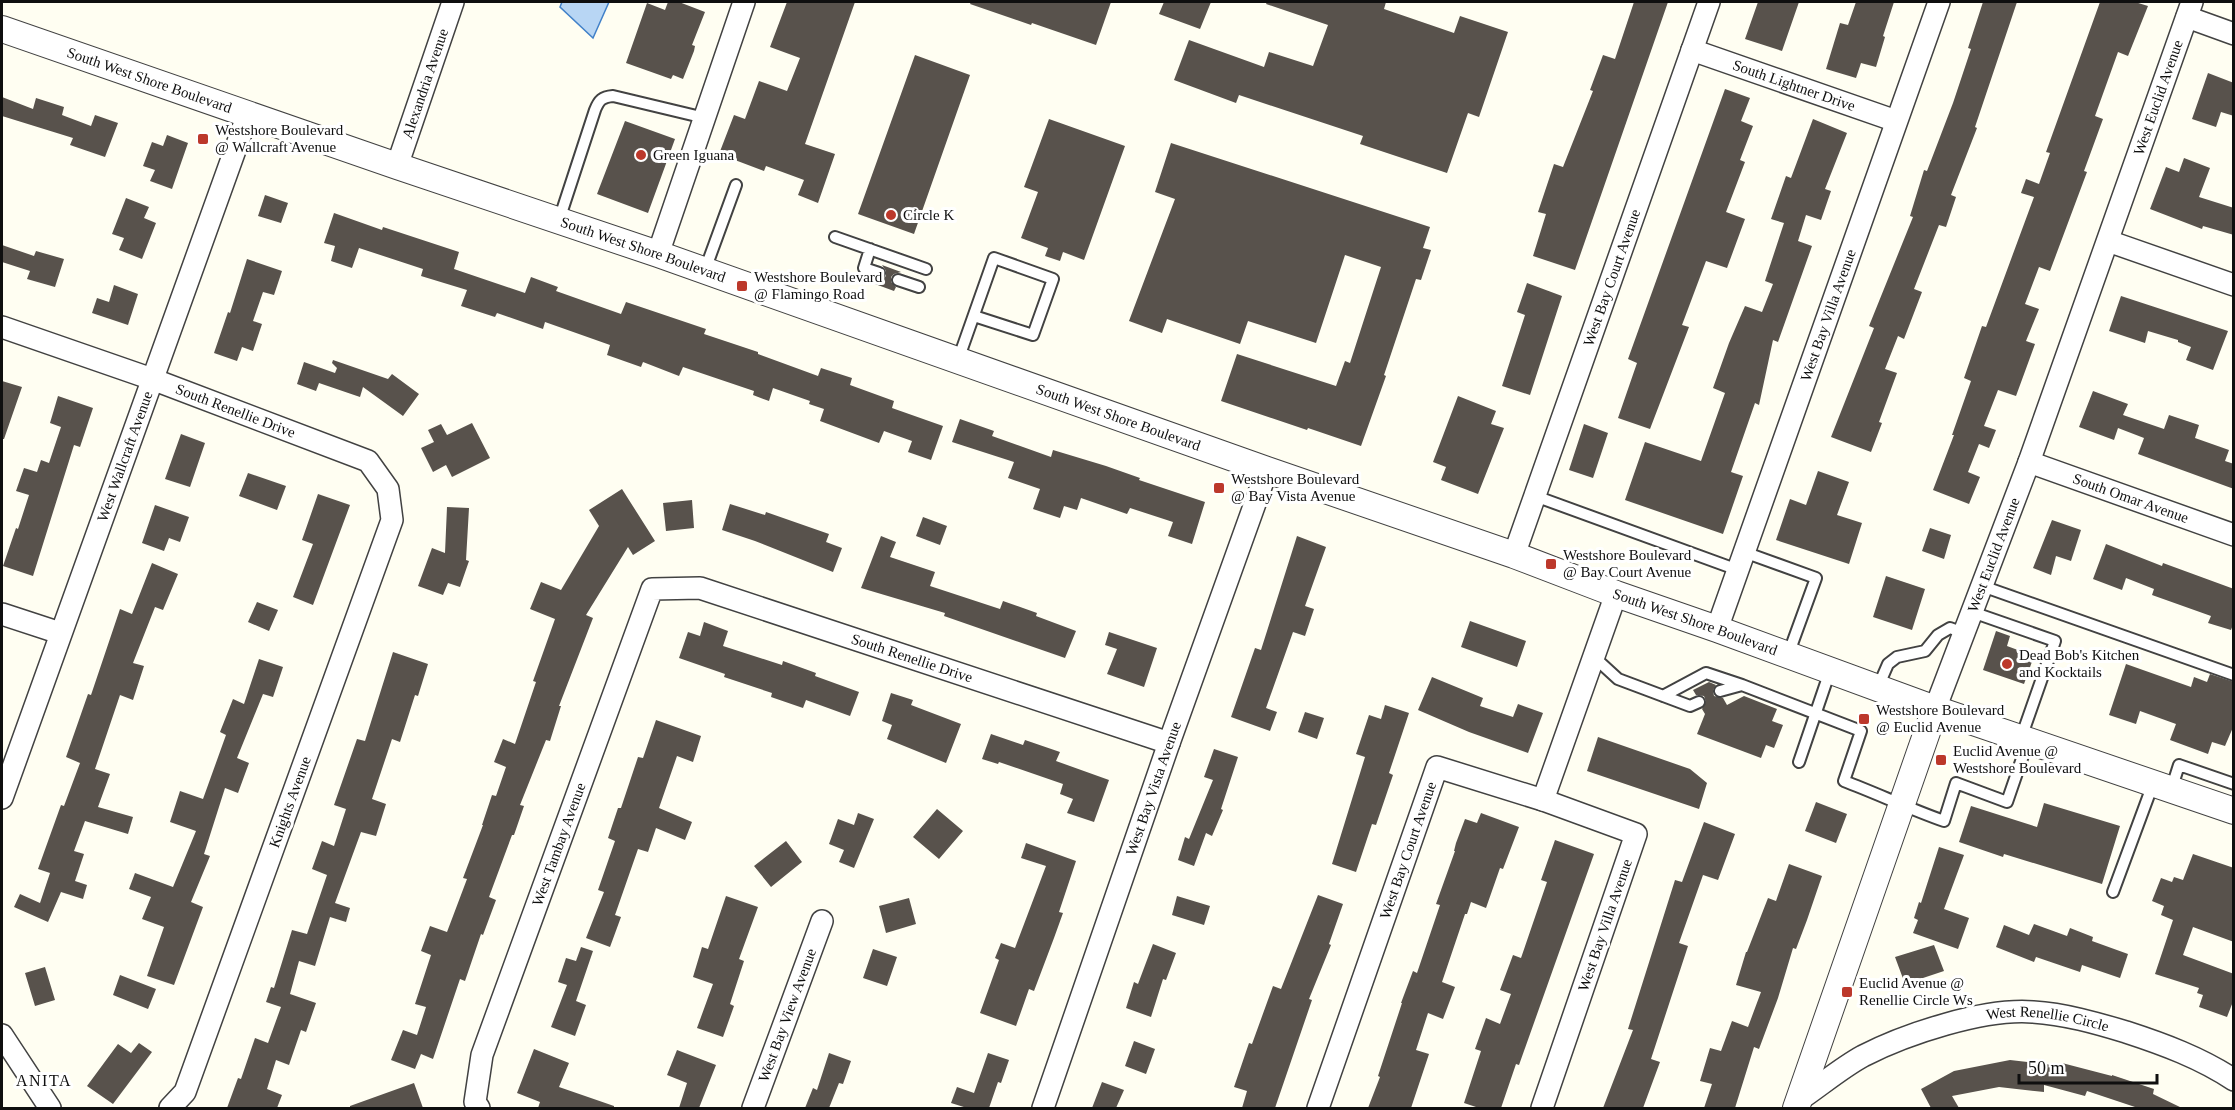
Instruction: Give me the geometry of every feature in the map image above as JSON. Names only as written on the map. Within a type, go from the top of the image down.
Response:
[{"type":"street","name":"Alexandria Avenue","points":[[398,166],[453,2]]},
{"type":"street","points":[[658,254],[744,2]]},
{"type":"street","name":"West Bay Court Avenue","points":[[1514,555],[1709,2]]},
{"type":"street","name":"West Bay Villa Avenue","points":[[1717,629],[1939,2]]},
{"type":"street","points":[[2189,10],[2234,34]]},
{"type":"street","name":"West Euclid Avenue","points":[[1798,1104],[1935,709],[2029,462],[2189,10]]},
{"type":"street","name":"South West Shore Boulevard","points":[[2,29],[705,270],[1267,470],[1514,555],[1935,709],[2162,787],[2230,807]]},
{"type":"street","name":"South Lightner Drive","points":[[1692,50],[1896,121]]},
{"type":"street","name":"West Wallcraft Avenue","points":[[2,798],[248,114]]},
{"type":"street","points":[[2108,241],[2234,285]]},
{"type":"street","name":"South Renellie Drive","points":[[2,327],[152,379],[368,461],[388,489]]},
{"type":"street","name":"South Omar Avenue","points":[[2029,462],[2234,535]]},
{"type":"street","name":"West Bay Vista Avenue","points":[[1043,1108],[1169,743],[1267,470]]},
{"type":"street","name":"Knights Avenue","points":[[170,1108],[185,1092],[392,520],[388,489]]},
{"type":"street","name":"South Renellie Drive","points":[[652,589],[700,588],[1169,743]]},
{"type":"street","name":"West Tambay Avenue","points":[[477,1105],[482,1055],[652,589]]},
{"type":"street","points":[[1543,800],[1616,594]]},
{"type":"street","points":[[2,614],[60,633]]},
{"type":"street","name":"West Bay Court Avenue","points":[[1318,1108],[1437,766],[1543,800]]},
{"type":"street","name":"West Bay Villa Avenue","points":[[1542,1108],[1636,834],[1543,800]]},
{"type":"street","name":"West Bay View Avenue","points":[[753,1108],[822,921]]},
{"type":"street","name":"West Renellie Circle","points":[[1798,1104],[1862,1057],[1908,1036],[1981,1016],[2031,1011],[2086,1020],[2155,1041],[2217,1068],[2234,1080]]},
{"type":"street","points":[[2,1035],[50,1108]]},
{"type":"lane","points":[[559,220],[598,101],[603,97],[613,96],[705,118]]},
{"type":"lane","points":[[705,270],[736,185]]},
{"type":"lane","points":[[835,237],[926,269]]},
{"type":"lane","points":[[870,249],[864,268],[879,273]]},
{"type":"lane","points":[[958,360],[994,258],[1053,279],[1033,335],[974,316]]},
{"type":"lane","points":[[898,280],[919,287]]},
{"type":"lane","points":[[1535,496],[1741,561],[1816,578],[1788,655]]},
{"type":"lane","points":[[1982,586],[2234,675]]},
{"type":"lane","points":[[1663,696],[1706,673],[1861,730],[1844,781],[1886,797],[1901,806],[1944,821],[1956,783],[2007,802],[2055,641],[1972,612]]},
{"type":"lane","points":[[1877,688],[1888,664],[1897,657],[1925,651],[1938,635],[1950,628],[1964,633]]},
{"type":"lane","points":[[1594,657],[1618,680],[1690,706],[1699,702]]},
{"type":"lane","points":[[1799,762],[1830,670]]},
{"type":"lane","points":[[1720,691],[1742,685]]},
{"type":"lane","points":[[2113,892],[2162,787],[2179,765],[2234,784]]},
{"type":"water","points":[[562,2],[609,2],[593,38],[560,7]]},
{"type":"building","points":[[668,2],[679,2],[705,12],[692,45],[695,46],[694,51],[683,79],[673,75],[671,79],[626,63],[647,3],[665,10]]},
{"type":"building","points":[[787,2],[855,2],[805,144],[835,154],[818,203],[798,195],[804,180],[766,166],[764,171],[719,154],[734,115],[745,119],[759,81],[787,91],[800,58],[770,47]]},
{"type":"building","points":[[971,2],[1111,2],[1096,45],[970,4]]},
{"type":"building","points":[[1164,2],[1211,2],[1200,29],[1159,14]]},
{"type":"building","points":[[1267,2],[1386,2],[1384,9],[1454,33],[1460,16],[1508,32],[1479,117],[1468,113],[1447,173],[1360,144],[1363,136],[1239,95],[1236,103],[1174,80],[1189,40],[1264,67],[1269,52],[1313,66],[1328,25],[1266,4]]},
{"type":"building","points":[[1634,2],[1668,2],[1575,270],[1533,256],[1546,214],[1538,212],[1554,164],[1563,167],[1593,91],[1590,90],[1603,55],[1615,59]]},
{"type":"building","points":[[1758,2],[1799,2],[1782,51],[1745,39]]},
{"type":"building","points":[[1856,2],[1894,2],[1876,67],[1861,63],[1856,78],[1826,69],[1840,23],[1848,25]]},
{"type":"building","points":[[1983,2],[2017,2],[1975,127],[1977,128],[1951,195],[1956,197],[1946,227],[1939,225],[1914,289],[1922,292],[1904,339],[1898,336],[1885,369],[1897,373],[1871,452],[1831,437],[1874,328],[1869,326],[1913,217],[1910,216],[1924,170],[1927,171],[1953,103],[1971,49],[1968,48]]},
{"type":"building","points":[[2100,2],[2135,2],[2148,6],[2128,56],[2118,52],[2095,116],[2103,119],[2084,171],[2087,172],[2050,271],[2039,267],[2025,304],[2039,309],[2026,341],[2035,344],[2016,396],[1998,390],[1984,426],[1996,430],[1989,448],[1979,444],[1968,472],[1980,477],[1969,504],[1933,490],[1971,381],[1964,378],[1982,326],[1986,327],[2034,197],[2021,193],[2026,179],[2039,184],[2050,153],[2046,152]]},
{"type":"building","points":[[915,55],[970,75],[914,234],[858,214]]},
{"type":"building","points":[[2208,73],[2234,83],[2234,116],[2221,112],[2216,127],[2192,119]]},
{"type":"building","points":[[1725,89],[1750,98],[1741,121],[1753,126],[1740,160],[1745,162],[1726,212],[1745,219],[1727,268],[1706,261],[1682,325],[1689,327],[1650,429],[1618,418],[1637,363],[1628,359]]},
{"type":"building","points":[[2,97],[33,109],[36,98],[64,107],[62,115],[91,126],[95,115],[118,123],[105,157],[70,145],[73,138],[2,116]]},
{"type":"building","points":[[1049,119],[1125,146],[1084,260],[1063,252],[1060,261],[1045,256],[1048,248],[1021,238],[1038,192],[1024,187]]},
{"type":"building","points":[[1813,119],[1847,133],[1825,189],[1831,191],[1821,220],[1806,215],[1798,241],[1812,246],[1778,342],[1773,340],[1759,405],[1755,403],[1731,472],[1743,476],[1723,534],[1625,500],[1645,442],[1701,461],[1725,393],[1713,388],[1729,343],[1745,306],[1762,312],[1773,284],[1765,281],[1784,223],[1771,219],[1786,176],[1791,178]]},
{"type":"building","name":"Green Iguana","points":[[625,121],[675,139],[648,213],[597,194]]},
{"type":"building","points":[[167,135],[188,143],[172,189],[150,181],[155,170],[143,166],[152,142],[163,146]]},
{"type":"building","points":[[1171,143],[1430,227],[1423,248],[1431,250],[1421,280],[1416,279],[1384,375],[1386,376],[1361,446],[1221,401],[1237,354],[1336,386],[1345,361],[1350,363],[1381,267],[1345,255],[1316,343],[1248,321],[1240,344],[1167,319],[1162,333],[1129,321],[1175,199],[1155,192]]},
{"type":"building","points":[[2184,158],[2210,168],[2199,197],[2234,208],[2234,235],[2203,226],[2202,229],[2150,209],[2166,167],[2179,172]]},
{"type":"building","points":[[265,195],[288,203],[281,223],[258,216]]},
{"type":"building","points":[[126,198],[149,207],[144,218],[156,223],[142,259],[119,250],[124,238],[112,234]]},
{"type":"building","points":[[334,213],[382,230],[383,227],[459,252],[454,269],[525,293],[531,277],[558,287],[556,291],[621,314],[626,302],[706,329],[704,334],[818,376],[821,368],[852,378],[850,385],[894,401],[892,408],[943,426],[931,460],[908,452],[912,441],[884,431],[879,443],[820,421],[824,409],[809,404],[810,401],[773,388],[769,401],[753,395],[754,391],[683,367],[679,376],[643,362],[641,367],[607,355],[610,345],[545,322],[543,329],[497,313],[495,317],[461,306],[467,290],[421,276],[423,269],[359,248],[352,268],[331,261],[335,246],[324,243]]},
{"type":"building","points":[[2,245],[34,256],[36,251],[64,259],[55,287],[27,279],[30,271],[2,262]]},
{"type":"building","points":[[247,259],[282,271],[274,295],[263,292],[253,321],[262,324],[253,351],[242,347],[237,361],[214,353],[228,312],[230,313]]},
{"type":"building","points":[[882,265],[901,272],[891,277],[891,282],[896,287],[894,291],[875,284],[877,280],[886,276]]},
{"type":"building","points":[[1527,283],[1562,296],[1530,395],[1502,386],[1525,315],[1517,312]]},
{"type":"building","points":[[114,285],[138,294],[128,325],[92,313],[97,298],[109,302]]},
{"type":"building","points":[[2121,296],[2228,331],[2213,370],[2186,360],[2191,347],[2178,340],[2148,331],[2145,343],[2109,331]]},
{"type":"building","points":[[333,360],[388,379],[392,374],[419,394],[403,416],[363,387],[360,397],[319,383],[316,391],[297,384],[304,362],[335,373],[337,368],[332,363]]},
{"type":"building","points":[[2,381],[22,387],[4,439],[2,439]]},
{"type":"building","points":[[2093,391],[2128,404],[2123,415],[2164,429],[2169,415],[2199,425],[2195,438],[2229,450],[2225,461],[2234,464],[2234,489],[2138,454],[2144,438],[2118,428],[2114,440],[2079,427]]},
{"type":"building","points":[[58,396],[93,408],[80,447],[74,445],[33,576],[3,566],[29,495],[16,491],[24,468],[37,472],[41,460],[49,463],[61,427],[50,423]]},
{"type":"building","points":[[1458,396],[1496,411],[1491,424],[1504,428],[1478,494],[1441,480],[1446,467],[1433,462]]},
{"type":"building","points":[[960,419],[994,431],[992,436],[1051,457],[1053,450],[1106,466],[1140,478],[1139,480],[1205,502],[1192,544],[1168,536],[1173,522],[1130,508],[1127,514],[1081,498],[1077,510],[1064,506],[1060,518],[1033,509],[1040,489],[1008,478],[1014,462],[952,442]]},
{"type":"building","points":[[472,423],[490,458],[452,477],[446,465],[433,472],[421,448],[434,442],[428,430],[441,424],[447,435]]},
{"type":"building","points":[[1584,424],[1608,433],[1593,478],[1569,470]]},
{"type":"building","points":[[181,434],[205,443],[190,487],[165,479]]},
{"type":"building","points":[[1818,471],[1849,482],[1837,515],[1862,523],[1849,564],[1776,540],[1790,499],[1806,505]]},
{"type":"building","points":[[248,473],[286,486],[277,510],[239,496]]},
{"type":"building","points":[[622,489],[655,541],[633,555],[628,547],[586,615],[593,618],[559,706],[561,706],[550,741],[546,740],[520,805],[524,806],[489,897],[496,900],[483,935],[481,934],[465,981],[460,979],[433,1059],[421,1054],[415,1069],[391,1060],[403,1030],[417,1035],[426,1007],[415,1004],[431,955],[421,951],[430,926],[447,932],[467,879],[463,878],[492,795],[496,796],[506,767],[494,762],[503,739],[515,744],[536,682],[533,681],[555,619],[530,609],[541,582],[561,590],[599,526],[589,510]]},
{"type":"building","points":[[318,494],[350,505],[313,605],[293,597],[313,544],[302,540]]},
{"type":"building","points":[[692,500],[694,528],[666,531],[663,503]]},
{"type":"building","points":[[730,504],[765,515],[766,512],[829,534],[826,542],[842,548],[833,572],[722,530]]},
{"type":"building","points":[[155,505],[189,517],[180,542],[169,538],[164,551],[142,543]]},
{"type":"building","points":[[447,507],[469,508],[466,560],[469,561],[460,587],[448,583],[443,595],[418,586],[432,548],[445,553]]},
{"type":"building","points":[[923,517],[947,526],[940,545],[916,536]]},
{"type":"building","points":[[2052,520],[2081,530],[2071,561],[2056,556],[2051,575],[2033,568]]},
{"type":"building","points":[[1930,528],[1951,535],[1944,559],[1922,551]]},
{"type":"building","points":[[881,536],[896,542],[890,557],[935,572],[930,586],[1000,609],[1003,601],[1037,613],[1036,616],[1076,631],[1065,658],[944,616],[945,613],[861,588]]},
{"type":"building","points":[[1297,536],[1326,547],[1305,606],[1314,609],[1305,636],[1293,632],[1266,708],[1277,712],[1270,731],[1231,717],[1255,648],[1261,650]]},
{"type":"building","points":[[2106,544],[2162,566],[2163,563],[2234,589],[2234,622],[2231,630],[2208,623],[2211,616],[2152,595],[2154,589],[2126,578],[2122,590],[2093,579]]},
{"type":"building","points":[[152,563],[178,574],[163,610],[155,607],[133,663],[144,666],[133,700],[120,695],[95,769],[110,774],[98,807],[133,817],[128,834],[85,821],[74,851],[84,854],[75,881],[87,885],[83,899],[61,892],[48,922],[14,907],[20,894],[40,903],[50,873],[38,869],[61,805],[64,806],[80,763],[66,757],[88,694],[91,695],[120,609],[132,614]]},
{"type":"building","points":[[1886,576],[1925,589],[1912,630],[1873,617]]},
{"type":"building","points":[[257,602],[278,610],[269,631],[248,622]]},
{"type":"building","points":[[1470,621],[1526,641],[1517,667],[1461,647]]},
{"type":"building","points":[[704,622],[728,631],[723,646],[782,665],[783,661],[816,673],[815,676],[859,692],[850,716],[806,700],[803,708],[771,697],[772,693],[724,677],[725,674],[679,658],[688,632],[700,636]]},
{"type":"building","points":[[1996,631],[2010,636],[2007,646],[2034,656],[2024,684],[1983,670]]},
{"type":"building","points":[[1109,632],[1157,648],[1144,687],[1107,674],[1117,649],[1105,645]]},
{"type":"building","points":[[393,652],[428,664],[400,742],[392,739],[372,799],[386,804],[376,836],[361,832],[335,903],[350,908],[346,922],[330,917],[315,966],[299,961],[290,994],[316,1003],[306,1032],[301,1030],[289,1065],[276,1060],[267,1089],[282,1095],[277,1108],[227,1108],[238,1078],[241,1079],[255,1038],[268,1043],[281,1007],[266,1002],[271,987],[274,988],[292,930],[307,934],[327,875],[312,869],[322,841],[334,846],[346,809],[334,805],[357,739],[365,741]]},
{"type":"building","points":[[259,659],[283,667],[273,697],[263,694],[237,758],[249,763],[238,793],[225,788],[204,854],[210,856],[191,902],[203,907],[174,985],[147,976],[164,927],[142,919],[151,897],[129,889],[135,873],[173,887],[196,831],[170,822],[180,791],[203,799],[226,735],[220,732],[233,699],[244,704]]},
{"type":"building","points":[[2126,664],[2191,687],[2194,677],[2207,682],[2210,674],[2234,682],[2234,725],[2225,746],[2212,742],[2208,754],[2170,740],[2176,724],[2140,711],[2136,724],[2109,715]]},
{"type":"building","points":[[1432,677],[1483,698],[1480,706],[1513,717],[1518,704],[1543,713],[1528,753],[1469,732],[1418,710]]},
{"type":"building","points":[[1709,682],[1716,685],[1713,690],[1714,696],[1723,698],[1727,705],[1744,696],[1777,709],[1772,721],[1783,725],[1774,748],[1766,745],[1761,758],[1697,734],[1705,714],[1702,709],[1706,702],[1704,696],[1696,695],[1693,690]]},
{"type":"building","points":[[891,693],[913,700],[911,705],[961,724],[946,763],[887,739],[892,725],[882,721]]},
{"type":"building","points":[[1385,705],[1409,713],[1389,773],[1393,775],[1376,825],[1372,824],[1356,872],[1332,864],[1365,757],[1356,754],[1369,715],[1381,719]]},
{"type":"building","points":[[1305,712],[1324,718],[1317,739],[1298,732]]},
{"type":"building","points":[[656,720],[701,736],[693,762],[677,756],[659,808],[692,822],[685,840],[656,828],[648,852],[638,849],[615,915],[621,917],[610,947],[586,938],[604,892],[598,890],[615,841],[608,838],[638,757],[643,758]]},
{"type":"building","points":[[991,734],[1023,745],[1025,740],[1060,752],[1056,761],[1109,780],[1094,822],[1067,813],[1073,799],[1060,794],[1063,784],[999,762],[998,764],[982,759]]},
{"type":"building","points":[[1598,737],[1690,769],[1707,783],[1699,809],[1587,771]]},
{"type":"building","points":[[1214,749],[1238,757],[1221,809],[1223,810],[1212,836],[1206,833],[1194,866],[1178,860],[1185,837],[1189,839],[1213,780],[1204,777]]},
{"type":"building","points":[[1816,802],[1847,814],[1836,843],[1805,831]]},
{"type":"building","points":[[2044,803],[2120,826],[2102,884],[2004,854],[2003,857],[1959,842],[1971,806],[2037,827]]},
{"type":"building","points":[[937,809],[963,831],[939,859],[913,837]]},
{"type":"building","points":[[858,813],[874,819],[854,868],[839,862],[844,850],[829,844],[838,819],[854,825]]},
{"type":"building","points":[[1481,813],[1519,827],[1503,869],[1500,868],[1486,908],[1471,902],[1465,914],[1442,982],[1455,987],[1443,1019],[1428,1013],[1416,1050],[1429,1054],[1411,1108],[1368,1108],[1380,1077],[1378,1076],[1401,1003],[1413,971],[1417,973],[1440,905],[1436,904],[1465,819],[1477,823]]},
{"type":"building","points":[[1704,822],[1735,834],[1718,880],[1703,875],[1679,943],[1688,946],[1651,1059],[1660,1062],[1643,1108],[1603,1108],[1633,1030],[1628,1029],[1675,880],[1682,882]]},
{"type":"building","points":[[1555,840],[1594,854],[1519,1065],[1516,1064],[1501,1108],[1479,1108],[1464,1103],[1481,1051],[1475,1049],[1486,1018],[1500,1024],[1511,994],[1500,990],[1513,955],[1521,958],[1547,882],[1541,880]]},
{"type":"building","points":[[786,841],[802,862],[771,887],[754,866]]},
{"type":"building","points":[[1026,843],[1076,861],[1059,912],[1063,913],[1054,938],[1034,991],[1029,989],[1016,1026],[980,1013],[999,960],[995,958],[1001,943],[1015,948],[1046,866],[1021,858]]},
{"type":"building","points":[[1939,847],[1964,855],[1944,909],[1969,918],[1958,949],[1913,933],[1918,920],[1914,918]]},
{"type":"building","points":[[2193,854],[2234,868],[2234,942],[2193,927],[2183,955],[2234,974],[2234,999],[2227,1017],[2199,1007],[2203,995],[2197,993],[2199,988],[2155,974],[2173,920],[2161,915],[2164,906],[2152,901],[2161,878],[2172,882],[2174,877],[2183,880]]},
{"type":"building","points":[[1789,864],[1822,876],[1807,920],[1796,949],[1793,948],[1759,1049],[1754,1047],[1735,1108],[1704,1108],[1712,1084],[1700,1081],[1710,1048],[1721,1051],[1732,1021],[1748,1027],[1761,992],[1736,985],[1746,952],[1768,898],[1776,901]]},
{"type":"building","points":[[1318,895],[1343,904],[1329,944],[1331,945],[1309,999],[1312,1000],[1275,1108],[1242,1108],[1247,1091],[1234,1087],[1249,1043],[1252,1044],[1273,986],[1281,989]]},
{"type":"building","points":[[726,896],[758,907],[739,959],[744,961],[730,1004],[734,1006],[723,1037],[697,1028],[713,984],[693,977],[702,947],[708,949]]},
{"type":"building","points":[[1177,896],[1210,906],[1204,925],[1172,915]]},
{"type":"building","points":[[909,898],[916,924],[886,933],[879,906]]},
{"type":"building","points":[[2034,924],[2067,936],[2070,928],[2093,937],[2092,941],[2128,954],[2120,978],[2082,965],[2080,972],[2036,957],[2034,962],[1996,947],[2004,925],[2029,935]]},
{"type":"building","points":[[1153,944],[1176,953],[1166,980],[1163,979],[1151,1017],[1126,1008],[1134,982],[1138,984]]},
{"type":"building","points":[[1934,945],[1944,971],[1905,984],[1895,957]]},
{"type":"building","points":[[581,947],[593,951],[576,1001],[586,1005],[575,1036],[551,1027],[567,985],[558,982],[566,958],[576,961]]},
{"type":"building","points":[[873,949],[897,957],[887,986],[863,978]]},
{"type":"building","points":[[45,967],[55,1000],[35,1006],[25,973]]},
{"type":"building","points":[[120,975],[156,989],[148,1009],[113,995]]},
{"type":"building","points":[[1134,1041],[1155,1049],[1146,1074],[1125,1066]]},
{"type":"building","points":[[139,1043],[152,1052],[113,1104],[87,1086],[118,1044],[131,1053]]},
{"type":"building","points":[[534,1049],[569,1063],[559,1087],[614,1106],[614,1108],[538,1108],[540,1102],[517,1093]]},
{"type":"building","points":[[677,1050],[716,1065],[699,1108],[679,1108],[687,1083],[667,1075]]},
{"type":"building","points":[[829,1053],[851,1061],[843,1084],[839,1083],[829,1108],[805,1108],[813,1088],[817,1090]]},
{"type":"building","points":[[988,1053],[1009,1060],[989,1108],[967,1108],[951,1103],[957,1087],[974,1093]]},
{"type":"building","points":[[2010,1060],[2061,1066],[2062,1063],[2112,1075],[2154,1089],[2153,1094],[2182,1108],[2138,1108],[2087,1091],[2085,1096],[2044,1085],[2044,1092],[1999,1087],[1952,1096],[1959,1108],[1931,1108],[1921,1089],[1954,1071]]},
{"type":"building","points":[[1102,1082],[1124,1090],[1116,1108],[1092,1108]]},
{"type":"building","points":[[414,1083],[423,1108],[350,1108],[350,1106]]},
{"type":"place","name":"Westshore Boulevard @ Wallcraft Avenue","points":[[203,139]]},
{"type":"place","name":"Green Iguana","points":[[641,155]]},
{"type":"place","name":"Circle K","points":[[891,215]]},
{"type":"place","name":"Westshore Boulevard @ Flamingo Road","points":[[742,286]]},
{"type":"place","name":"Westshore Boulevard @ Bay Vista Avenue","points":[[1219,488]]},
{"type":"place","name":"Westshore Boulevard @ Bay Court Avenue","points":[[1551,564]]},
{"type":"place","name":"Dead Bob's Kitchen and Kocktails","points":[[2007,664]]},
{"type":"place","name":"Westshore Boulevard @ Euclid Avenue","points":[[1864,719]]},
{"type":"place","name":"Euclid Avenue @ Westshore Boulevard","points":[[1941,760]]},
{"type":"place","name":"Euclid Avenue @ Renellie Circle Ws","points":[[1847,992]]},
{"type":"district","name":"ANITA","points":[[44,1080]]}]
